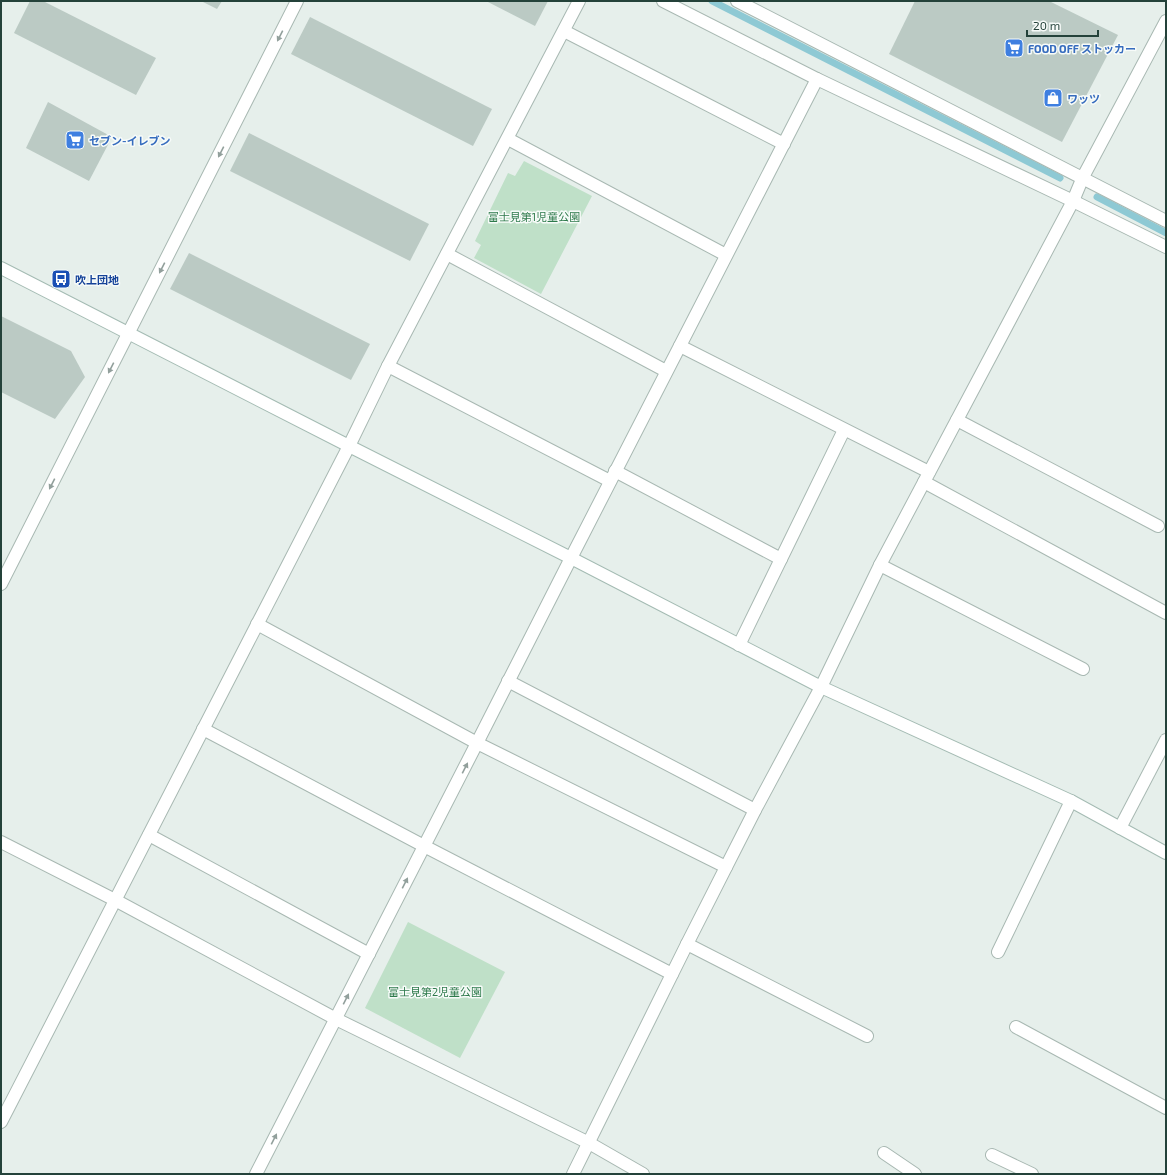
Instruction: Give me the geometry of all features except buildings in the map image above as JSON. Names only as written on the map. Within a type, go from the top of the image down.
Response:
[{"type":"street","points":[[1,584],[297,1]]},
{"type":"street","points":[[1,1122],[349,446],[388,366],[579,1]]},
{"type":"street","points":[[663,1],[817,79],[1166,247]]},
{"type":"street","points":[[737,1],[1083,177],[1166,221]]},
{"type":"street","points":[[573,1174],[755,810],[821,687],[880,565],[1073,201],[1083,177],[1166,21]]},
{"type":"street","points":[[564,31],[784,144]]},
{"type":"street","points":[[256,1174],[666,371],[817,79]]},
{"type":"street","points":[[508,138],[726,255]]},
{"type":"street","points":[[447,254],[666,371]]},
{"type":"street","points":[[1,268],[821,687],[1071,802],[1166,853]]},
{"type":"street","points":[[680,346],[844,430],[1166,613]]},
{"type":"street","points":[[388,366],[781,559]]},
{"type":"street","points":[[957,420],[1158,526]]},
{"type":"street","points":[[739,645],[844,430]]},
{"type":"street","points":[[880,565],[1083,669]]},
{"type":"street","points":[[257,624],[477,743],[726,867]]},
{"type":"street","points":[[508,681],[755,810]]},
{"type":"street","points":[[203,729],[424,846],[672,974]]},
{"type":"street","points":[[1120,828],[1166,740]]},
{"type":"street","points":[[998,952],[1071,802]]},
{"type":"street","points":[[148,835],[369,954]]},
{"type":"street","points":[[1,842],[115,900],[336,1019],[589,1143],[643,1174]]},
{"type":"street","points":[[687,944],[867,1036]]},
{"type":"street","points":[[1016,1027],[1166,1108]]},
{"type":"street","points":[[884,1153],[915,1174]]},
{"type":"street","points":[[992,1155],[1032,1174]]},
{"type":"green space","name":"富士見第1児童公園","points":[[524,161],[592,196],[541,294],[474,258],[481,245],[475,241],[508,173],[515,176]]},
{"type":"green space","name":"富士見第2児童公園","points":[[408,922],[505,972],[460,1058],[365,1008]]},
{"type":"waterway","points":[[712,1],[1060,178]]},
{"type":"waterway","points":[[1097,197],[1166,233]]},
{"type":"place","name":"FOOD OFF ストッカー","points":[[1014,48]]},
{"type":"place","name":"ワッツ","points":[[1053,98]]},
{"type":"place","name":"セブン-イレブン","points":[[75,140]]},
{"type":"place","name":"吹上団地","points":[[61,279]]}]
